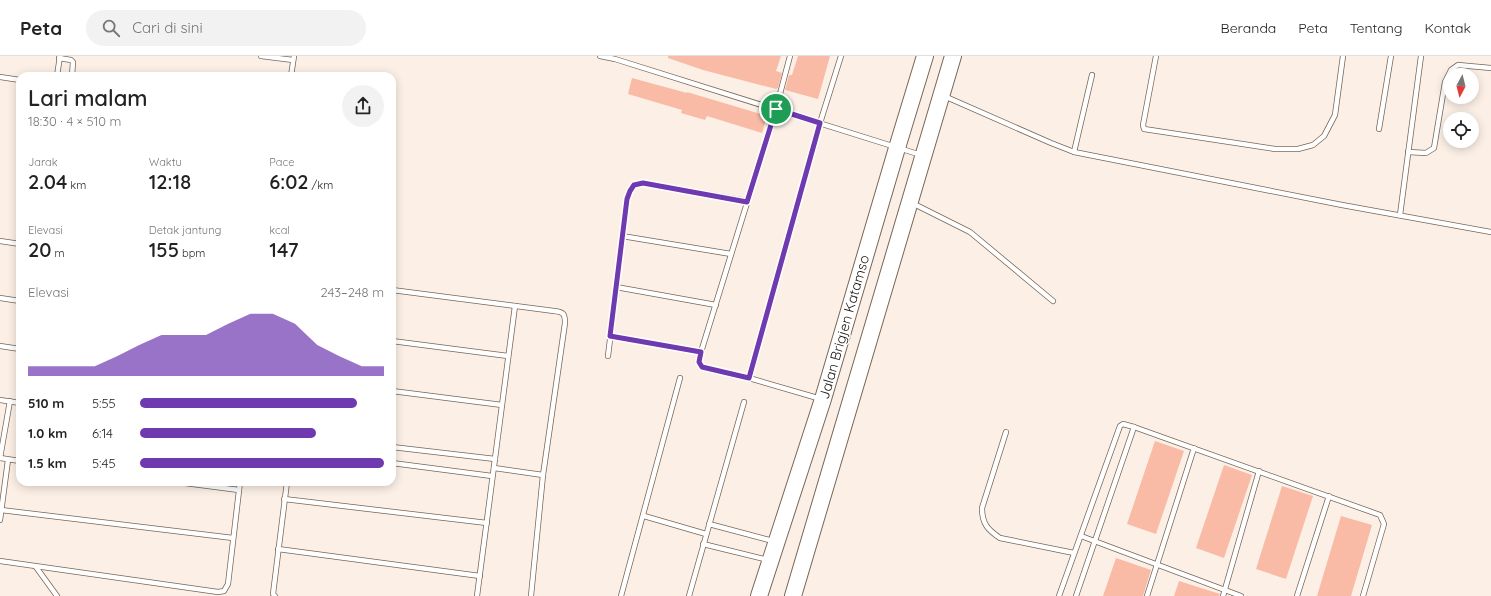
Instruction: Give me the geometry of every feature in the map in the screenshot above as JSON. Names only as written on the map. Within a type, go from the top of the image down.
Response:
[{"type":"highway","name":"Jalan Brigjen Katamso","points":[[759,596],[823,400],[896,148],[925,56]]},
{"type":"highway","name":"Jalan Brigjen Katamso","points":[[793,596],[940,95],[953,56]]},
{"type":"lane","points":[[261,56],[294,58],[292,72]]},
{"type":"lane","points":[[600,56],[615,59],[896,148],[923,155]]},
{"type":"lane","points":[[790,56],[776,109],[699,362],[702,367],[749,378],[823,400]]},
{"type":"lane","points":[[749,378],[820,123],[841,56]]},
{"type":"lane","points":[[1156,56],[1144,128],[1275,149],[1298,149],[1313,145],[1324,136],[1334,115],[1343,56]]},
{"type":"lane","points":[[1380,129],[1391,56]]},
{"type":"lane","points":[[1400,215],[1420,56]]},
{"type":"lane","points":[[58,72],[60,57],[73,62],[72,72]]},
{"type":"lane","points":[[1408,152],[1426,153],[1434,148],[1445,82],[1451,70],[1458,65],[1491,68]]},
{"type":"lane","points":[[1074,152],[1092,75]]},
{"type":"lane","points":[[0,84],[0,77],[16,79]]},
{"type":"lane","points":[[940,95],[1044,141],[1074,152],[1342,205],[1491,232]]},
{"type":"lane","points":[[608,356],[627,199],[634,185],[643,183],[747,202]]},
{"type":"lane","points":[[909,202],[970,232],[1053,301]]},
{"type":"lane","points":[[622,236],[731,254]]},
{"type":"lane","points":[[0,241],[16,243]]},
{"type":"lane","points":[[616,287],[716,305]]},
{"type":"lane","points":[[396,291],[563,312],[565,317],[544,475],[531,596]]},
{"type":"lane","points":[[0,298],[16,300]]},
{"type":"lane","points":[[477,596],[515,306]]},
{"type":"lane","points":[[610,336],[701,352]]},
{"type":"lane","points":[[396,342],[508,356]]},
{"type":"lane","points":[[0,346],[16,348]]},
{"type":"lane","points":[[621,596],[644,516],[680,378]]},
{"type":"lane","points":[[396,392],[502,405]]},
{"type":"lane","points":[[0,400],[16,402]]},
{"type":"lane","points":[[10,401],[0,458],[16,461]]},
{"type":"lane","points":[[689,596],[744,402]]},
{"type":"lane","points":[[1059,596],[1122,424],[1194,448],[1380,515],[1384,524],[1363,596]]},
{"type":"lane","points":[[1076,596],[1134,427]]},
{"type":"lane","points":[[1006,432],[982,508],[982,518],[991,532],[1000,538],[1074,553]]},
{"type":"lane","points":[[396,447],[495,459]]},
{"type":"lane","points":[[1147,596],[1194,448]]},
{"type":"lane","points":[[0,520],[8,460]]},
{"type":"lane","points":[[396,464],[492,476]]},
{"type":"lane","points":[[494,468],[544,475]]},
{"type":"lane","points":[[1223,596],[1259,471]]},
{"type":"lane","points":[[208,486],[239,490]]},
{"type":"lane","points":[[0,561],[218,592],[224,591],[228,584],[240,486]]},
{"type":"lane","points":[[274,596],[273,594],[286,486]]},
{"type":"lane","points":[[1297,596],[1329,496]]},
{"type":"lane","points":[[284,499],[486,523]]},
{"type":"lane","points":[[1,510],[233,538]]},
{"type":"lane","points":[[644,516],[706,534]]},
{"type":"lane","points":[[709,524],[776,541]]},
{"type":"lane","points":[[1081,536],[1241,596]]},
{"type":"lane","points":[[703,544],[770,561]]},
{"type":"lane","points":[[278,550],[480,576]]},
{"type":"lane","points":[[36,567],[57,596]]},
{"type":"building","points":[[668,56],[781,56],[776,71],[782,73],[778,88],[776,89],[703,70],[668,58]]},
{"type":"building","points":[[798,56],[830,56],[818,99],[785,90],[789,75],[792,75]]},
{"type":"building","points":[[632,78],[687,92],[767,116],[762,133],[707,116],[705,120],[681,113],[682,110],[628,94]]},
{"type":"building","points":[[1155,441],[1184,451],[1156,534],[1127,524]]},
{"type":"building","points":[[1224,465],[1252,475],[1224,558],[1196,548]]},
{"type":"building","points":[[1282,486],[1313,496],[1286,579],[1256,569]]},
{"type":"building","points":[[1341,516],[1372,525],[1351,596],[1317,596]]},
{"type":"building","points":[[1116,558],[1151,570],[1143,596],[1103,596]]},
{"type":"building","points":[[1179,581],[1220,594],[1219,596],[1174,596]]},
{"type":"route","points":[[776,109],[820,123],[749,378],[702,367],[699,362],[701,352],[610,336],[627,199],[634,185],[643,183],[747,202],[776,109]]}]
